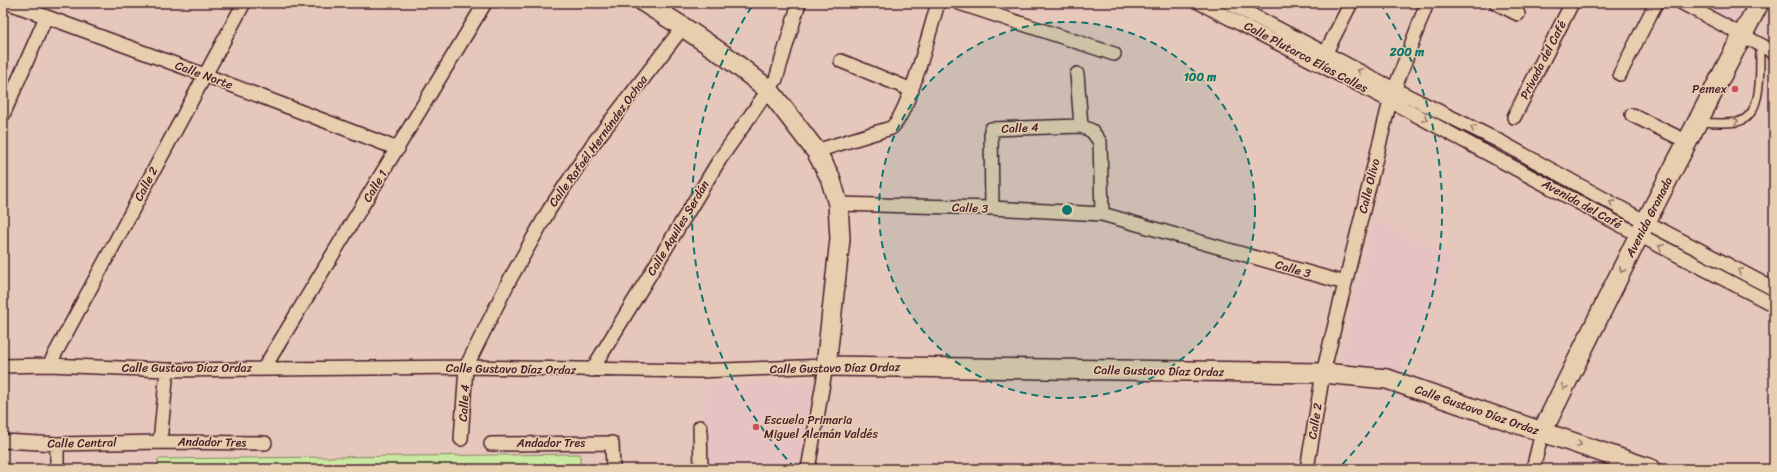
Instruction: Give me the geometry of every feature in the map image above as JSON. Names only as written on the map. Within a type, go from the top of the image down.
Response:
[{"type":"main road","points":[[645,3],[683,26],[769,90],[816,151],[830,177],[838,204],[840,239],[826,366]]},
{"type":"main road","name":"Avenida Granada","points":[[1542,432],[1643,229],[1759,3]]},
{"type":"main road","name":"Calle Gustavo Díaz Ordaz","points":[[826,366],[1323,373],[1387,379],[1651,469]]},
{"type":"street","name":"Calle Norte","points":[[9,3],[205,75],[398,149]]},
{"type":"street","name":"Calle 2","points":[[49,365],[244,3]]},
{"type":"street","name":"Calle 1","points":[[264,368],[485,3]]},
{"type":"street","name":"Calle Aquiles Serdán","points":[[592,370],[720,159],[769,90],[780,69],[799,3]]},
{"type":"street","points":[[816,151],[891,128],[899,120],[912,90],[938,3]]},
{"type":"street","points":[[959,3],[1114,54]]},
{"type":"street","name":"Calle Plutarco Elías Calles","points":[[1200,3],[1245,12],[1326,52],[1392,95]]},
{"type":"street","name":"Calle Plutarco Elías Calles","points":[[1229,3],[1392,95]]},
{"type":"street","points":[[1326,52],[1351,3]]},
{"type":"street","name":"Calle Olivo","points":[[1323,373],[1392,95],[1427,3]]},
{"type":"street","points":[[1496,3],[1518,14]]},
{"type":"street","name":"Privada del Café","points":[[1514,117],[1572,3]]},
{"type":"street","points":[[1620,74],[1656,3]]},
{"type":"street","points":[[1682,3],[1774,52]]},
{"type":"street","points":[[3,115],[46,17]]},
{"type":"street","name":"Calle Rafaél Hernández Ochoa","points":[[466,368],[509,281],[549,210],[592,145],[683,26]]},
{"type":"street","points":[[841,61],[912,90]]},
{"type":"street","points":[[1077,74],[1081,126],[1092,131],[1100,142],[1102,214]]},
{"type":"street","name":"Avenida del Café","points":[[1392,95],[1499,141],[1643,229],[1774,305]]},
{"type":"street","name":"Avenida del Café","points":[[1392,95],[1492,155],[1643,229],[1774,289]]},
{"type":"street","points":[[1632,115],[1688,142]]},
{"type":"street","name":"Calle 4","points":[[992,208],[991,129],[1081,126]]},
{"type":"street","points":[[1492,155],[1499,141]]},
{"type":"street","name":"Calle 3","points":[[838,204],[992,208],[1102,214],[1345,283]]},
{"type":"street","name":"Calle Gustavo Díaz Ordaz","points":[[3,366],[49,365],[166,370],[264,368],[466,368],[697,371],[826,366]]},
{"type":"street","points":[[808,469],[826,366]]},
{"type":"street","name":"Calle 4","points":[[462,439],[466,368]]},
{"type":"street","points":[[160,442],[166,370]]},
{"type":"street","name":"Calle 2","points":[[1307,469],[1323,373]]},
{"type":"street","points":[[700,427],[700,469]]},
{"type":"street","points":[[1533,469],[1542,432]]},
{"type":"street","name":"Calle Central","points":[[3,441],[57,444],[160,442]]},
{"type":"street","name":"Andador Tres","points":[[160,442],[265,443]]},
{"type":"street","name":"Andador Tres","points":[[491,444],[612,443],[613,469]]},
{"type":"street","points":[[57,444],[57,469]]},
{"type":"lane","points":[[1698,122],[1720,123],[1739,121],[1750,115],[1758,102],[1760,45]]},
{"type":"shaded area","points":[[1699,3],[1744,3],[1734,21]]},
{"type":"shaded area","points":[[1375,219],[1455,259],[1398,373],[1340,363]]},
{"type":"shaded area","name":"Escuela Primaria Miguel Alemán Valdés","points":[[814,382],[803,469],[705,469],[704,384]]},
{"type":"green space","points":[[580,454],[580,469],[158,469],[158,459]]},
{"type":"place","name":"Pemex","points":[[1735,89]]},
{"type":"place","name":"Escuela Primaria Miguel Alemán Valdés","points":[[756,427]]}]
